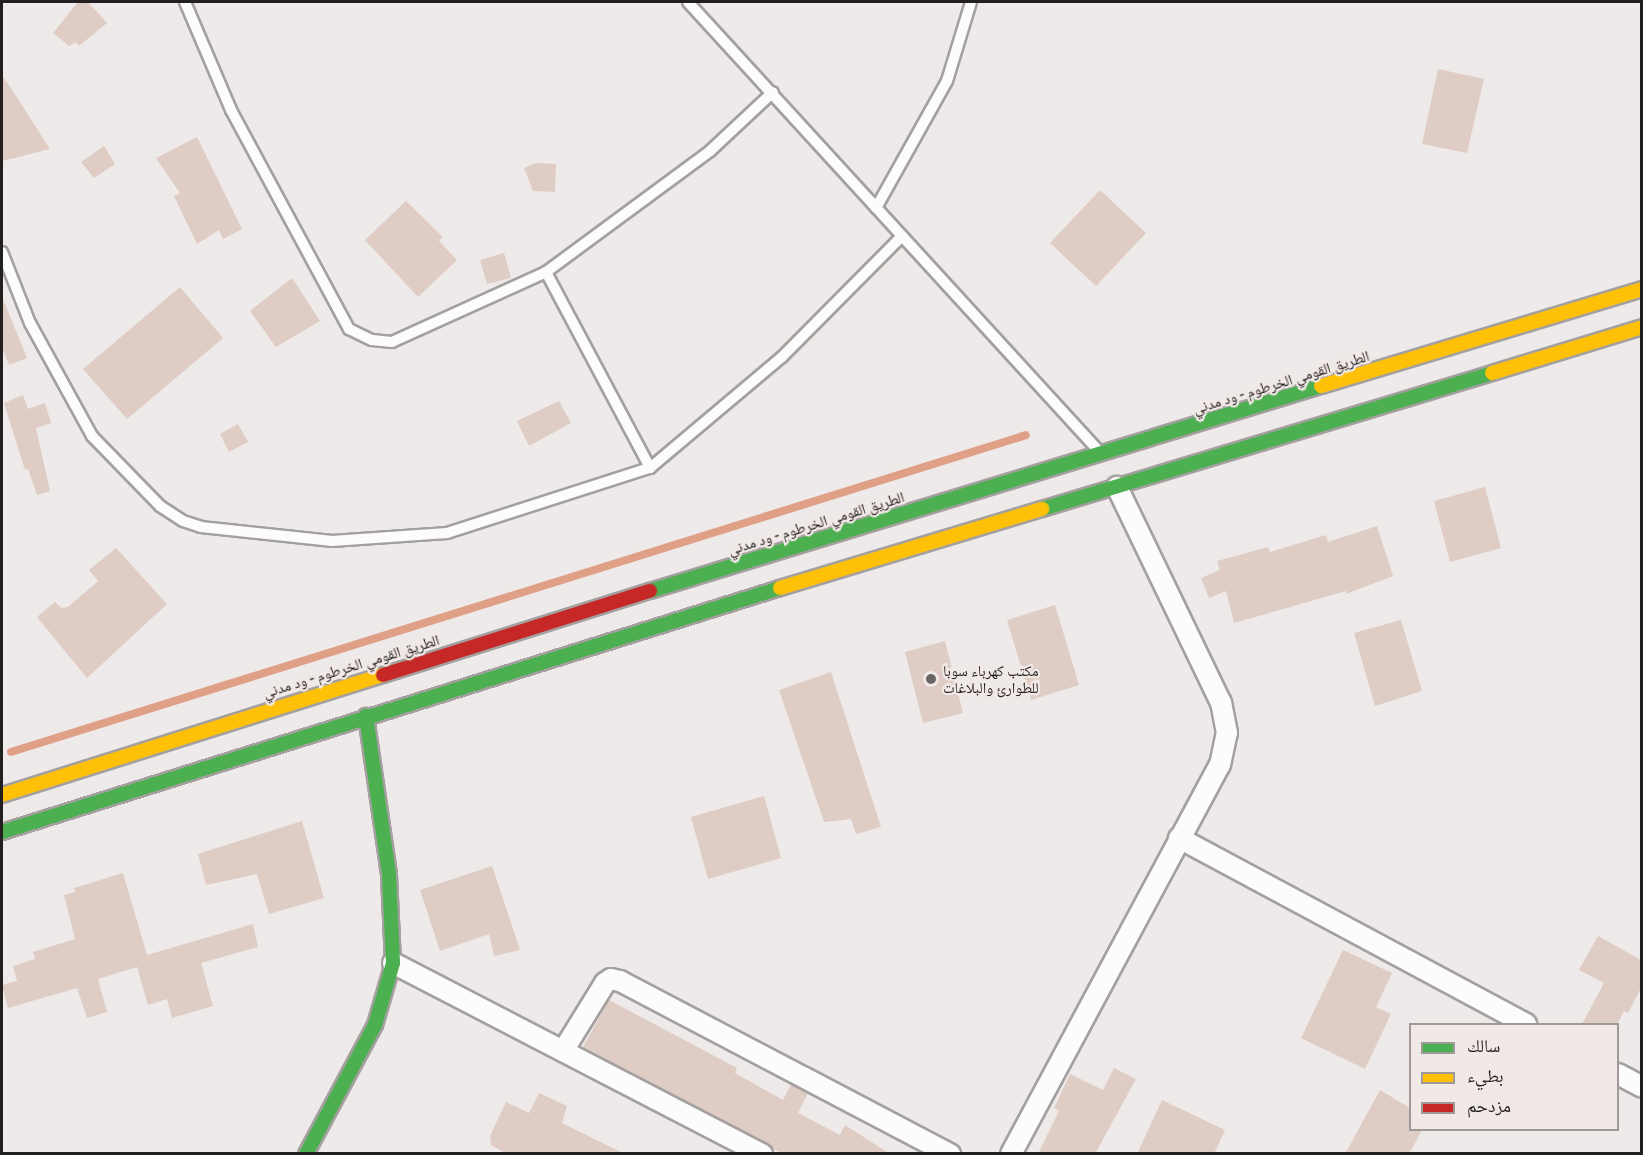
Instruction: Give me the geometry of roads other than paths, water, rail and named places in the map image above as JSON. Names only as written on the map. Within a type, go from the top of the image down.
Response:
[{"type":"main road","name":"الطريق القومي الخرطوم - ود مدني","points":[[2,795],[737,564],[1641,290]]},
{"type":"main road","points":[[2,832],[366,716],[1641,327]]},
{"type":"main road","points":[[306,1154],[375,1025],[385,1001],[393,963],[389,874],[366,716]]},
{"type":"street","points":[[1011,1154],[1220,765],[1227,733],[1221,704],[1117,487]]},
{"type":"street","points":[[1179,838],[1524,1023]]},
{"type":"street","points":[[393,963],[762,1154]]},
{"type":"street","points":[[563,1051],[605,983],[611,979],[620,981],[950,1154]]},
{"type":"street","points":[[1619,1075],[1641,1087]]},
{"type":"lane","points":[[185,2],[231,110],[350,329],[372,340],[392,342],[546,272],[710,151],[773,92]]},
{"type":"lane","points":[[688,2],[773,92],[1102,455]]},
{"type":"lane","points":[[876,208],[947,81],[971,2]]},
{"type":"lane","points":[[2,252],[30,323],[92,436],[160,506],[183,521],[201,527],[332,540],[447,533],[650,468],[782,357],[902,236]]},
{"type":"lane","points":[[546,272],[650,468]]},
{"type":"waterway","points":[[11,752],[1026,435]]},
{"type":"place","name":"مكتب كهرباء سوبا للطوارئ والبلاغات","points":[[931,679]]}]
